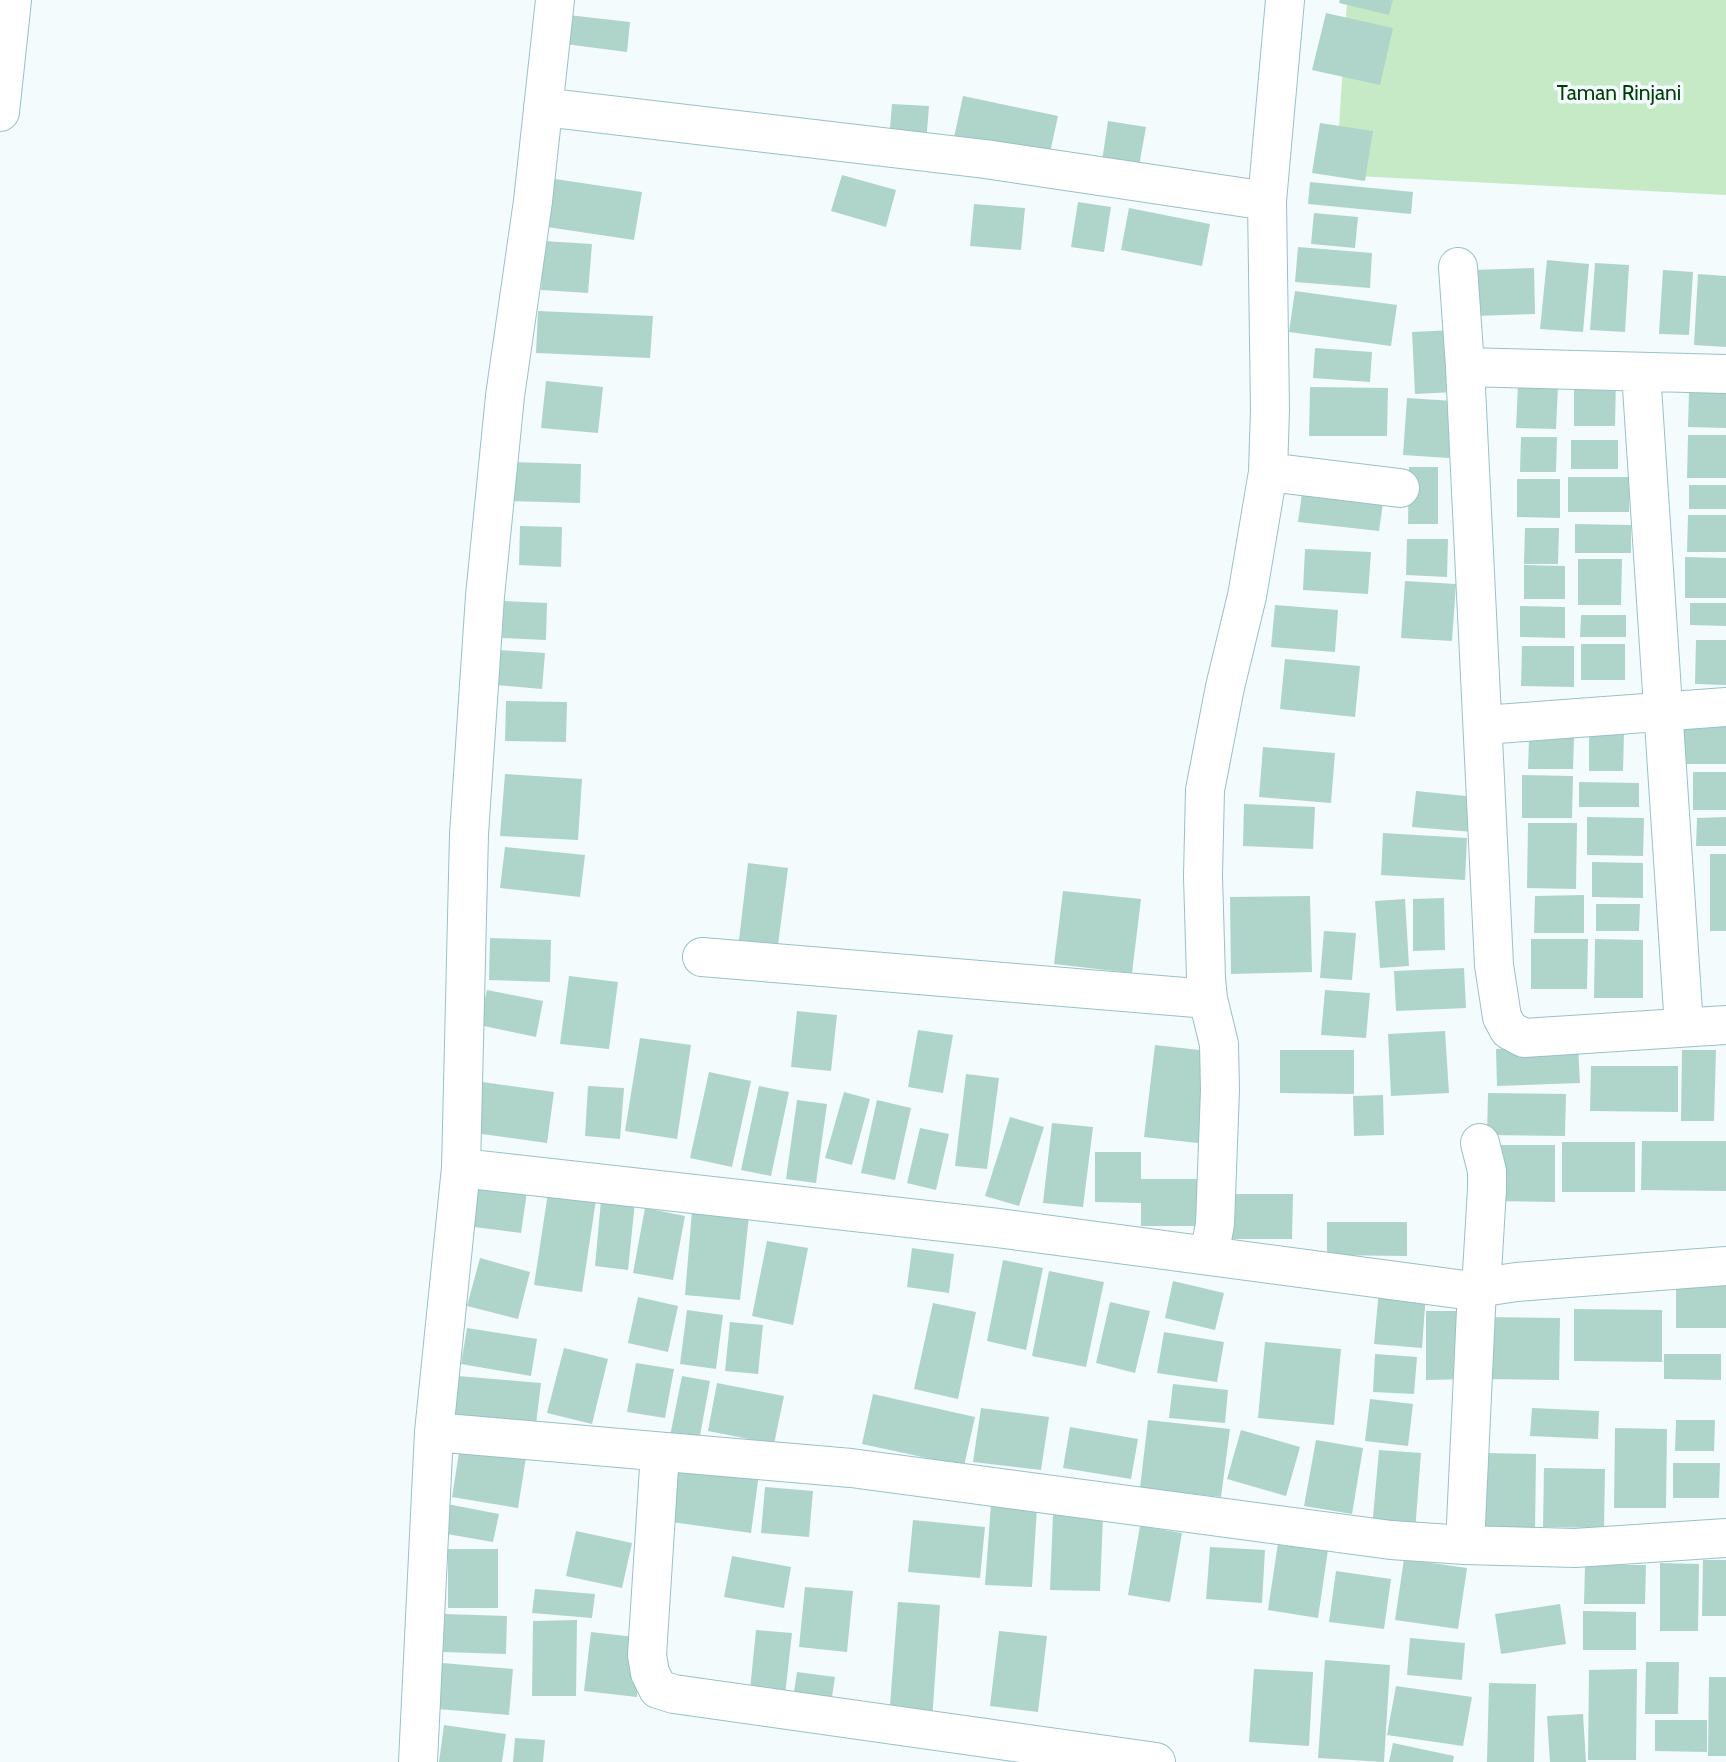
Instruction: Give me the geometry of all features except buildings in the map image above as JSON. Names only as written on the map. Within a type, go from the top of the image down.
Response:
[{"type":"main road","points":[[0,112],[12,0]]},
{"type":"main road","points":[[418,1762],[434,1432],[461,1168],[469,834],[485,596],[505,396],[533,201],[555,0]]},
{"type":"main road","points":[[1209,1256],[1215,1224],[1220,1090],[1219,1044],[1208,999],[1203,876],[1205,790],[1225,687],[1247,596],[1268,472],[1270,410],[1267,201],[1285,0]]},
{"type":"main road","points":[[543,107],[985,159],[1267,201]]},
{"type":"main road","points":[[1458,267],[1484,726],[1494,965],[1500,1009],[1509,1030],[1524,1038],[1726,1025]]},
{"type":"main road","points":[[1465,366],[1726,374]]},
{"type":"main road","points":[[1641,372],[1684,1027]]},
{"type":"main road","points":[[1268,472],[1401,488]]},
{"type":"main road","points":[[1484,726],[1726,707]]},
{"type":"main road","points":[[702,957],[1208,999]]},
{"type":"main road","points":[[1465,1545],[1487,1189],[1487,1171],[1480,1143]]},
{"type":"main road","points":[[461,1168],[998,1228],[1465,1290],[1516,1282],[1726,1266]]},
{"type":"main road","points":[[434,1432],[851,1468],[1391,1540],[1576,1548],[1726,1538]]},
{"type":"main road","points":[[660,1452],[647,1655],[650,1673],[658,1689],[674,1694],[1156,1762]]},
{"type":"green space","name":"Taman Rinjani","points":[[1347,0],[1726,0],[1726,195],[1336,175]]}]
